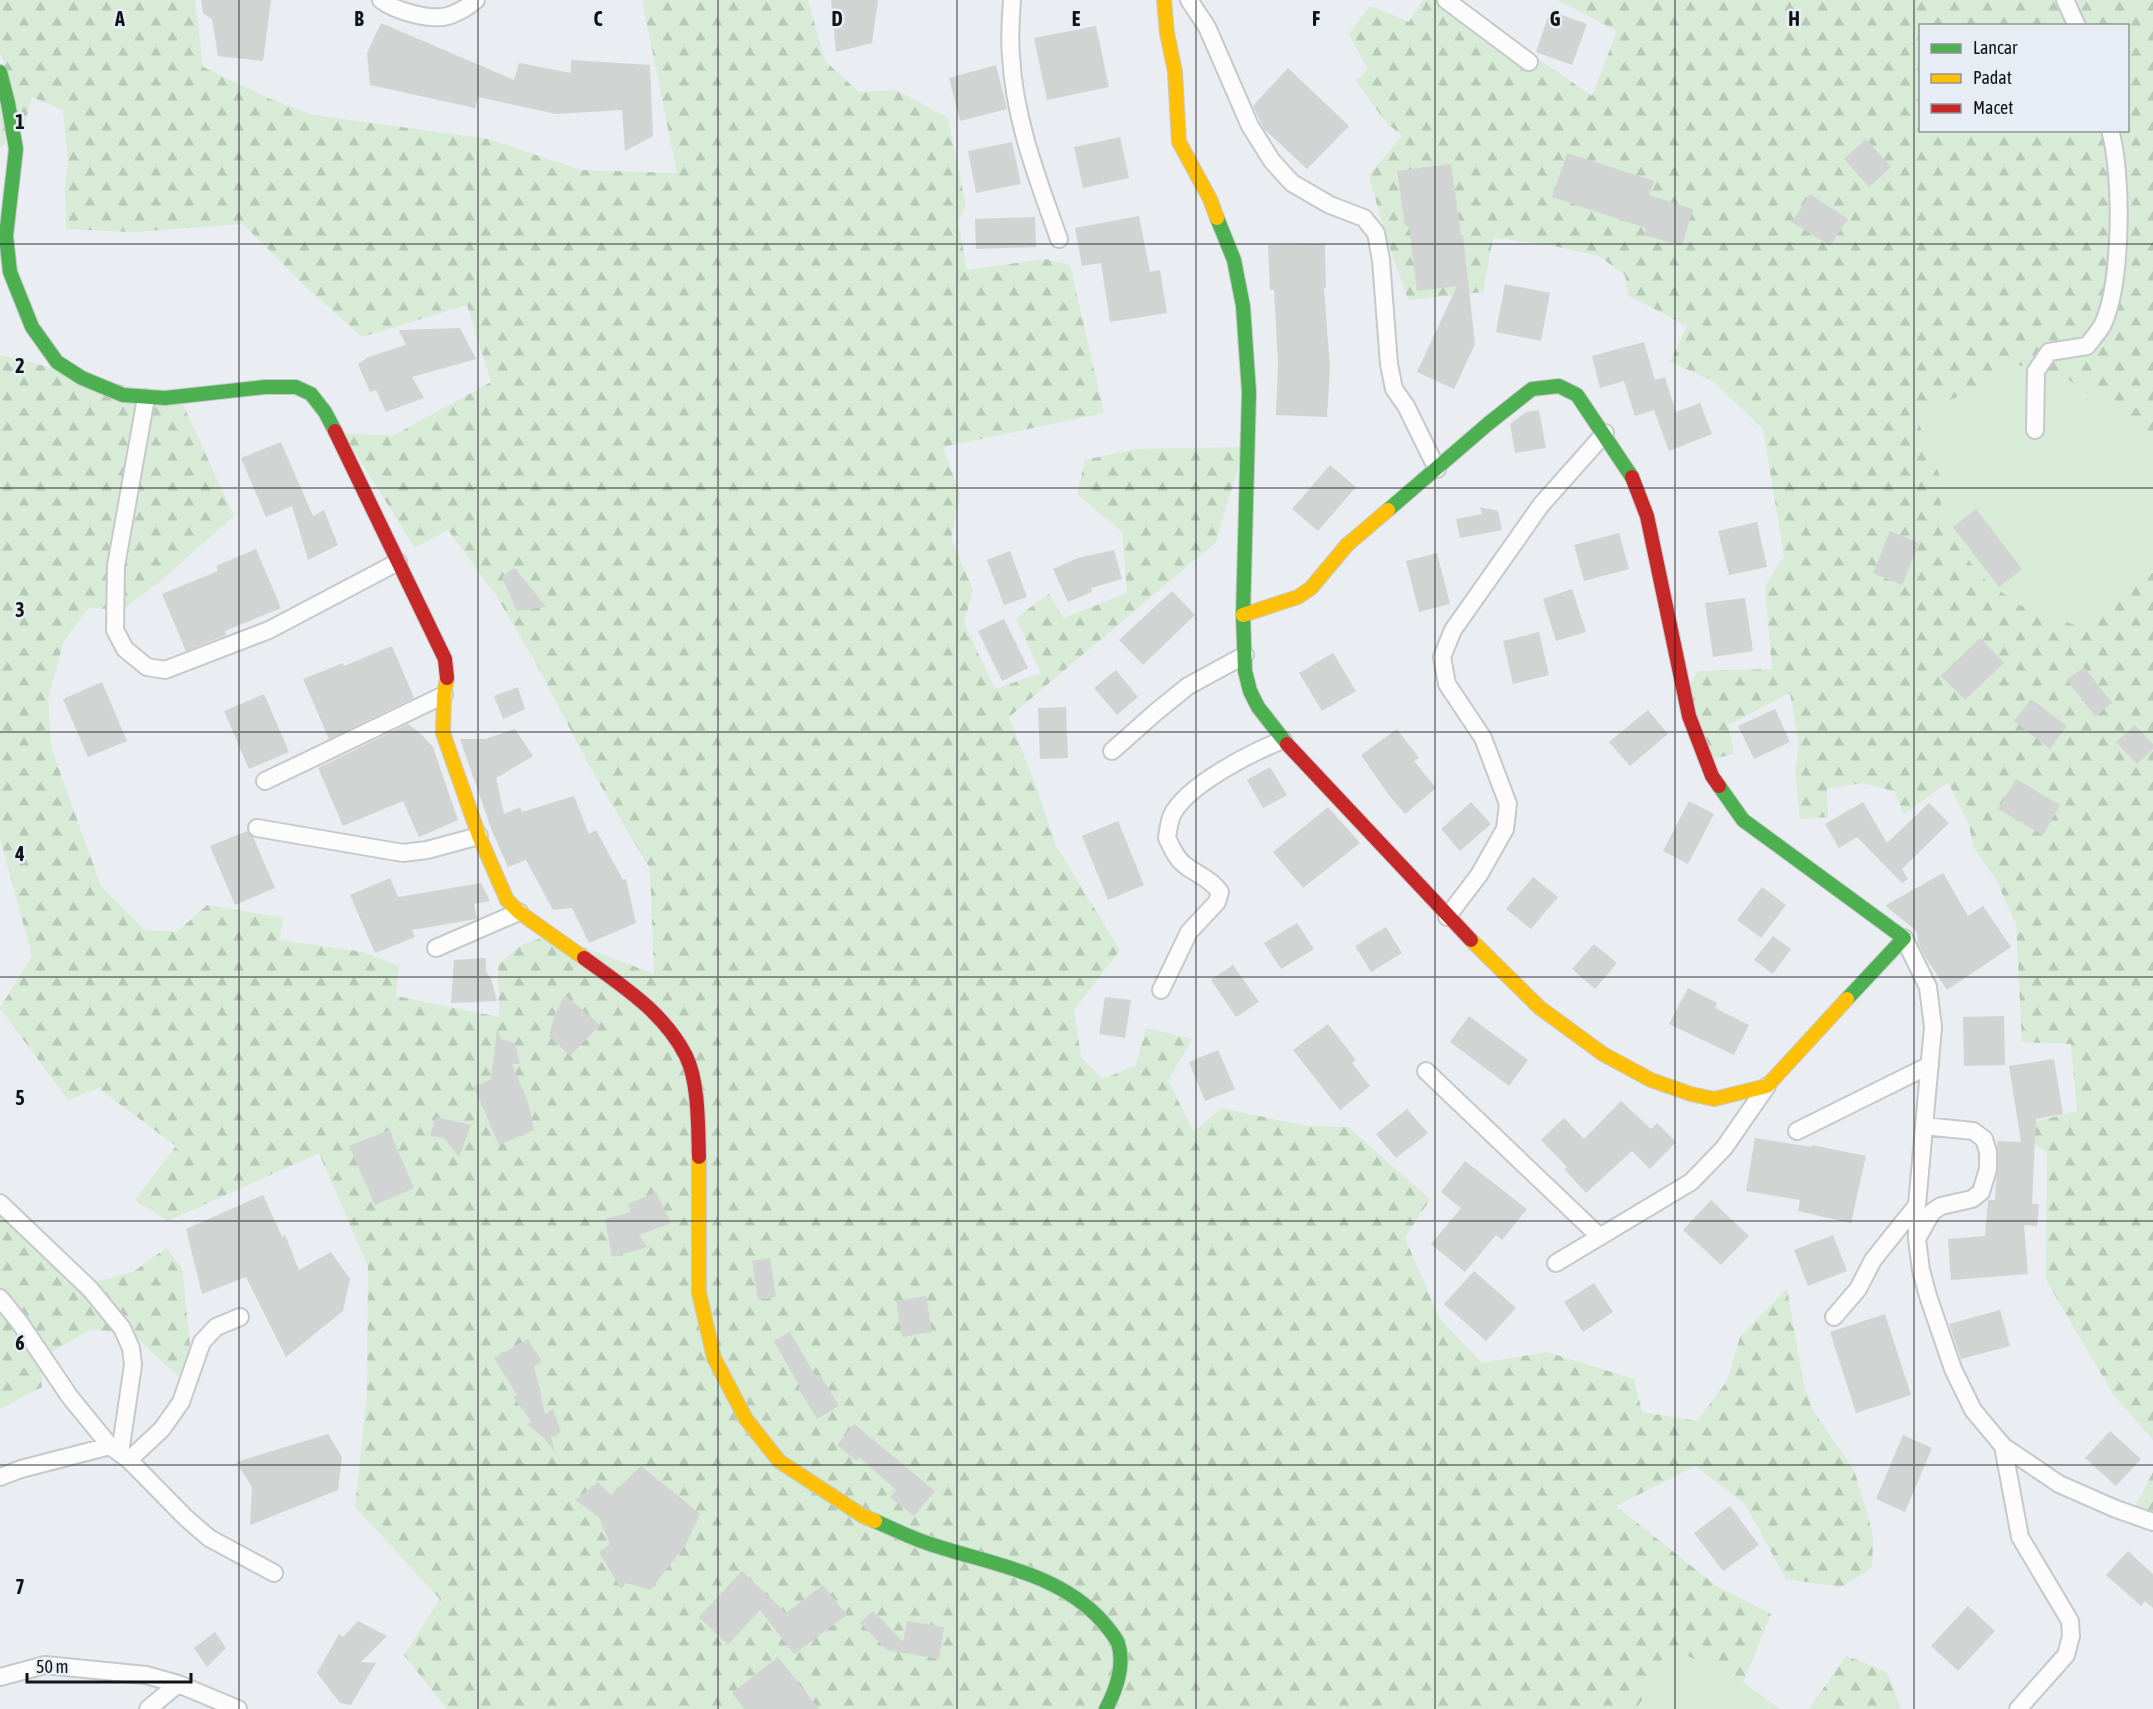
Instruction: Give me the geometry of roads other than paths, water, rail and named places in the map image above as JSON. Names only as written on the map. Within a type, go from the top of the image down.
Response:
[{"type":"street","points":[[381,0],[388,6],[417,16],[449,16],[476,0]]},
{"type":"street","points":[[1012,0],[1011,56],[1022,125],[1059,239]]},
{"type":"street","points":[[1164,0],[1167,33],[1175,72],[1179,142],[1210,199],[1234,260],[1243,306],[1249,392],[1243,615],[1245,671],[1250,691],[1258,707],[1283,740],[1359,819],[1447,917],[1540,1008],[1603,1054],[1651,1080],[1691,1094],[1714,1099],[1767,1086]]},
{"type":"street","points":[[1189,0],[1207,27],[1250,126],[1272,161],[1292,183],[1330,205],[1364,218],[1376,233],[1381,260],[1389,364],[1394,389],[1406,406],[1437,470]]},
{"type":"street","points":[[1446,0],[1529,62]]},
{"type":"street","points":[[2066,0],[2076,24]]},
{"type":"street","points":[[0,72],[16,149],[6,236],[10,272],[32,327],[57,362],[82,378],[123,395],[165,398],[265,387],[296,387],[311,394],[325,412],[445,659],[447,677],[443,733],[479,836],[507,900],[519,912],[627,989],[658,1015],[687,1057],[696,1093],[700,1168],[699,1293],[714,1358],[746,1419],[779,1461],[863,1516],[929,1544],[1002,1564],[1068,1592],[1090,1608],[1118,1643],[1120,1665],[1116,1690],[1106,1709]]},
{"type":"street","points":[[2035,430],[2036,371],[2049,352],[2086,346],[2103,324],[2114,280],[2119,193],[2110,132]]},
{"type":"street","points":[[1243,615],[1298,597],[1311,588],[1347,544],[1437,470],[1489,423],[1533,389],[1559,386],[1577,395],[1605,433],[1635,481],[1647,516],[1689,716],[1712,776],[1743,820],[1904,938],[1928,987],[1933,1026],[1917,1205],[1917,1239],[1921,1270],[1928,1296],[1953,1369],[1973,1410],[2003,1446],[2059,1484],[2116,1509],[2153,1522]]},
{"type":"street","points":[[146,398],[116,566],[115,630],[125,649],[147,667],[165,670],[269,630],[398,562]]},
{"type":"street","points":[[1447,917],[1479,875],[1505,829],[1508,804],[1483,738],[1447,684],[1442,657],[1453,630],[1542,505],[1605,433]]},
{"type":"street","points":[[1112,752],[1148,718],[1188,686],[1245,655]]},
{"type":"street","points":[[265,781],[444,695]]},
{"type":"street","points":[[1161,990],[1189,932],[1217,902],[1220,892],[1214,883],[1184,865],[1176,856],[1167,838],[1172,814],[1198,786],[1258,749],[1283,740]]},
{"type":"street","points":[[257,828],[403,853],[427,850],[479,836]]},
{"type":"street","points":[[436,948],[519,912]]},
{"type":"street","points":[[1556,1263],[1691,1182],[1724,1148],[1767,1086],[1904,938]]},
{"type":"street","points":[[1797,1131],[1930,1065]]},
{"type":"street","points":[[1426,1071],[1600,1237]]},
{"type":"street","points":[[1917,1239],[1932,1212],[1941,1206],[1971,1199],[1981,1192],[1988,1168],[1988,1152],[1984,1139],[1973,1131],[1924,1126]]},
{"type":"street","points":[[0,1203],[90,1289],[122,1328],[131,1348],[133,1365],[120,1453]]},
{"type":"street","points":[[1834,1317],[1858,1289],[1873,1260],[1917,1205]]},
{"type":"street","points":[[0,1298],[20,1323],[70,1397],[120,1453],[209,1538],[274,1573]]},
{"type":"street","points":[[0,1477],[21,1469],[120,1453],[162,1429],[181,1402],[202,1342],[216,1327],[240,1317]]},
{"type":"street","points":[[2003,1446],[2020,1537],[2070,1621],[2071,1635],[2066,1655],[2018,1709]]},
{"type":"street","points":[[0,1677],[45,1665],[146,1675],[178,1684],[238,1709]]},
{"type":"street","points":[[148,1709],[178,1684]]}]
